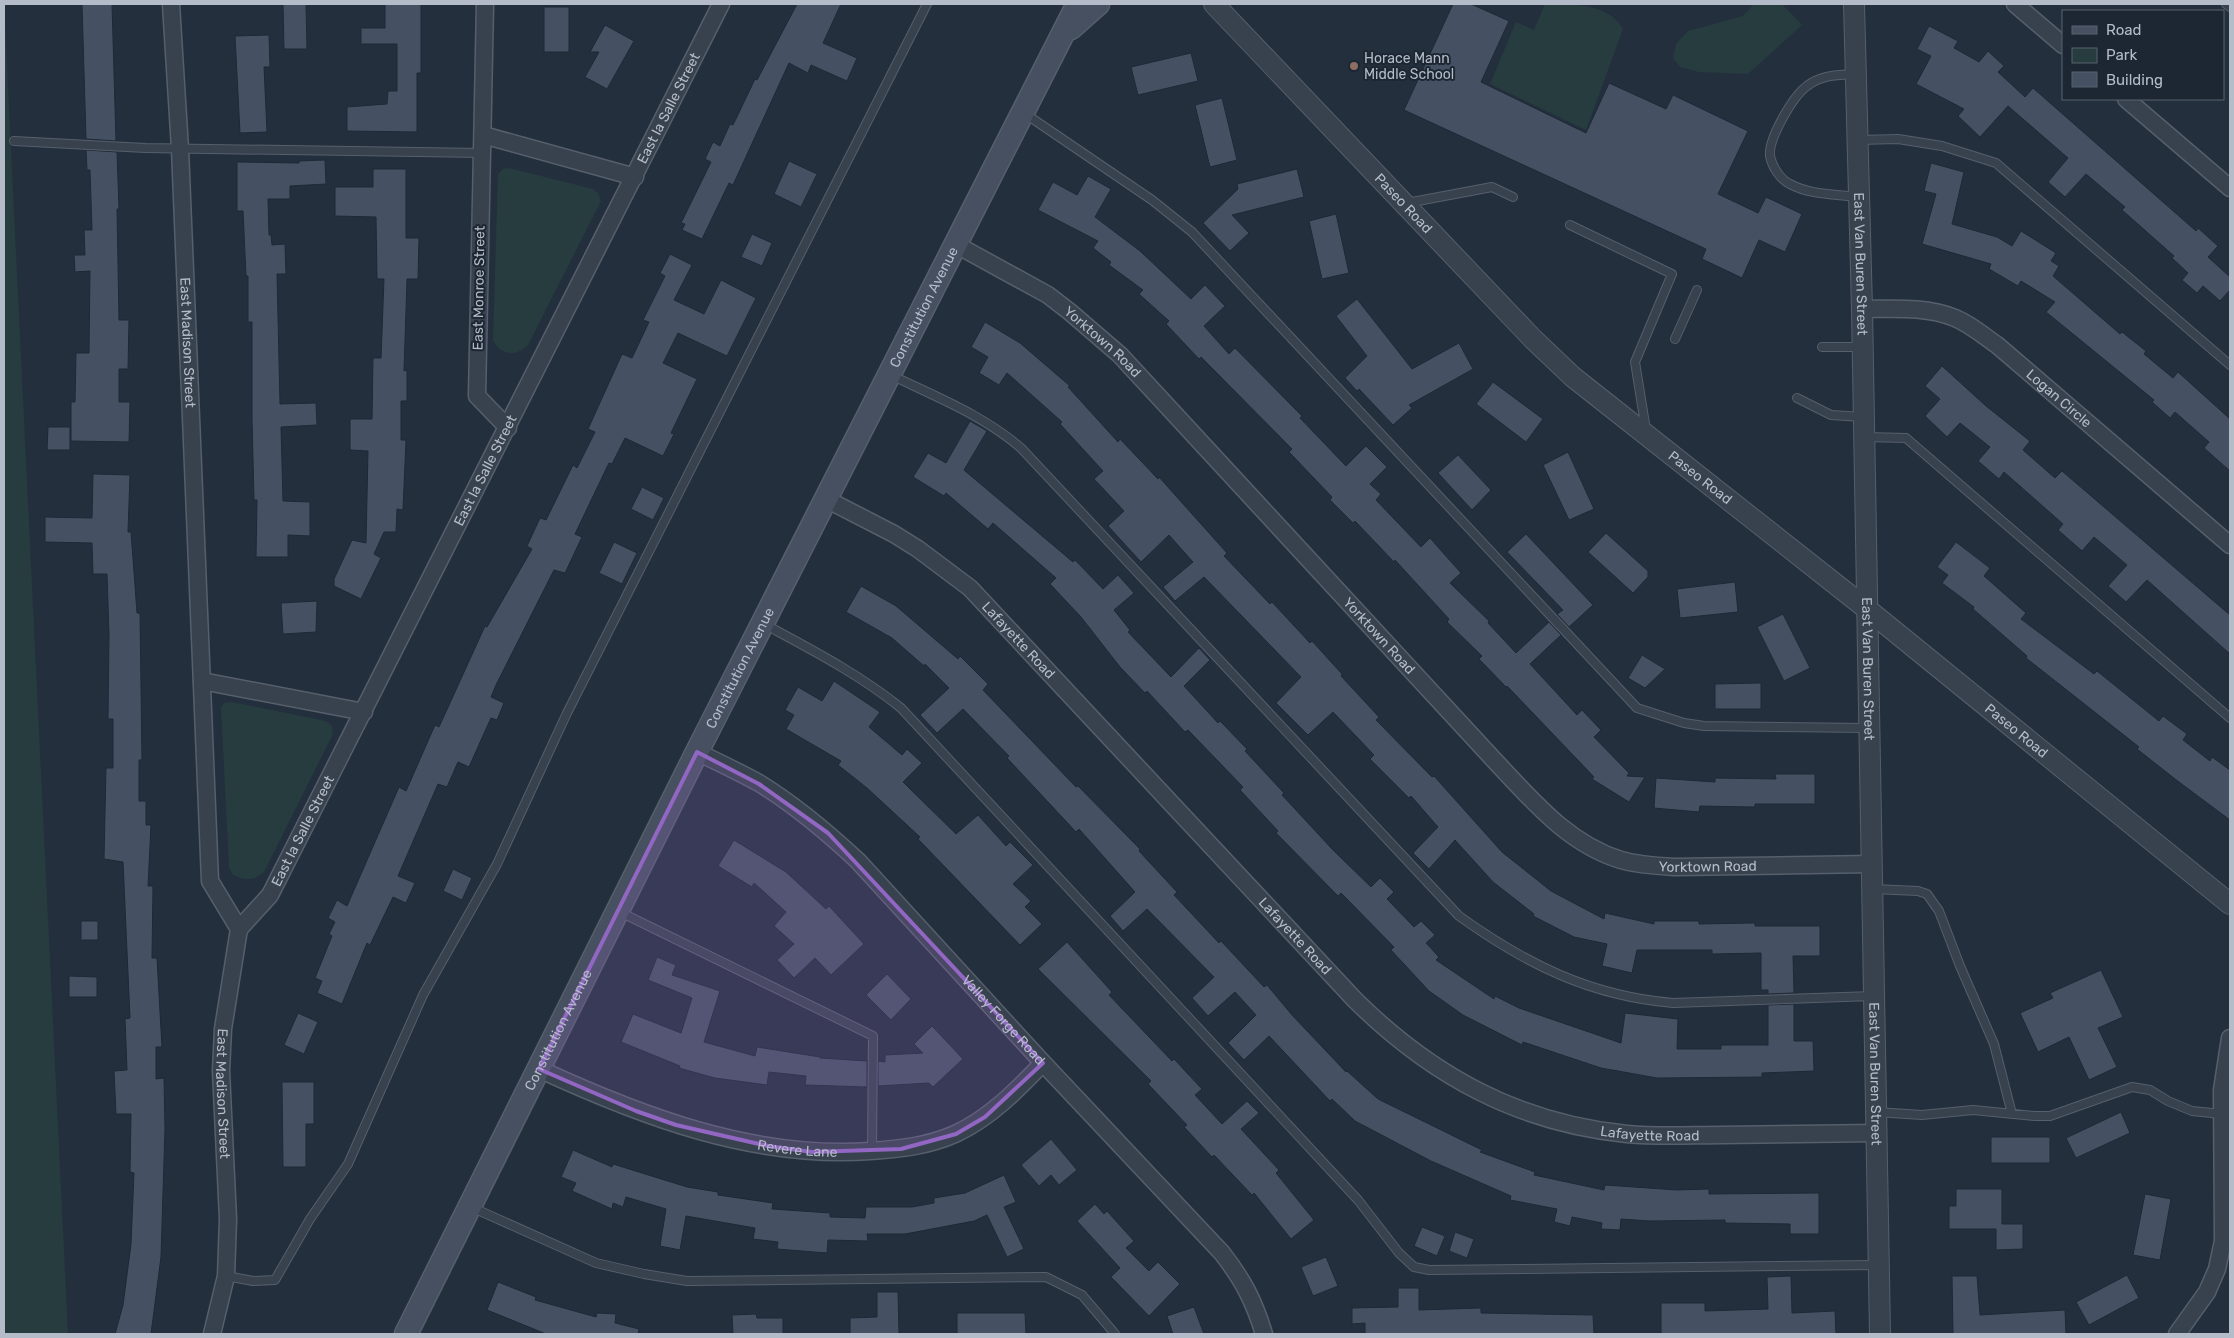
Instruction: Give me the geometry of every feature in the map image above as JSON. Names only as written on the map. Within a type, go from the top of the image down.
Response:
[{"type":"main road","name":"Constitution Avenue","points":[[406,1334],[697,752],[1078,4]]},
{"type":"main road","points":[[1061,37],[1098,4]]},
{"type":"street","name":"East Madison Street","points":[[171,4],[180,149],[210,880],[239,929],[222,1037],[222,1127],[228,1219],[226,1276],[212,1334]]},
{"type":"street","name":"East Monroe Street","points":[[485,4],[477,396],[508,428]]},
{"type":"street","name":"East la Salle Street","points":[[239,929],[270,895],[721,4]]},
{"type":"street","name":"Paseo Road","points":[[1214,4],[1552,358],[1646,435],[1867,609],[2230,904]]},
{"type":"street","name":"East Van Buren Street","points":[[1854,4],[1863,347],[1880,1334]]},
{"type":"street","points":[[2015,4],[2062,44]]},
{"type":"street","points":[[2127,100],[2230,188]]},
{"type":"street","points":[[483,135],[635,177]]},
{"type":"street","name":"Yorktown Road","points":[[955,244],[1048,295],[1120,355],[1502,768],[1534,802],[1575,839],[1621,860],[1646,866],[1674,868],[1871,864]]},
{"type":"street","name":"Logan Circle","points":[[1862,309],[1930,311],[1955,318],[1972,328],[1997,345],[2230,545]]},
{"type":"street","name":"Lafayette Road","points":[[826,499],[894,534],[918,549],[970,588],[1355,1000],[1395,1037],[1451,1077],[1486,1096],[1553,1121],[1629,1134],[1877,1133]]},
{"type":"street","points":[[202,682],[364,712]]},
{"type":"street","name":"Valley Forge Road","points":[[697,752],[759,784],[828,833],[892,897],[1043,1063],[1222,1253],[1242,1278],[1255,1306],[1264,1334]]},
{"type":"street","points":[[2177,1334],[2207,1292],[2226,1253],[2224,1214],[2225,1111],[2222,1090],[2230,1038]]},
{"type":"street","name":"Revere Lane","points":[[540,1069],[636,1111],[676,1125],[768,1146],[812,1152],[901,1149],[929,1143],[956,1134],[985,1117],[1011,1096],[1043,1063]]},
{"type":"lane","points":[[226,1276],[253,1281],[275,1280],[310,1219],[348,1164],[423,995],[497,864],[567,713],[927,4]]},
{"type":"lane","points":[[2226,4],[2230,7]]},
{"type":"lane","points":[[1856,74],[1823,76],[1806,86],[1790,105],[1777,128],[1770,156],[1779,176],[1789,184],[1811,192],[1859,198]]},
{"type":"lane","points":[[1022,112],[1152,200],[1192,232],[1637,708],[1684,723],[1704,726],[1869,728]]},
{"type":"lane","points":[[1858,140],[1898,139],[1942,146],[1996,164],[2230,365]]},
{"type":"lane","points":[[14,141],[180,149],[482,153]]},
{"type":"lane","points":[[1405,204],[1492,187],[1513,198]]},
{"type":"lane","points":[[1570,225],[1672,274],[1635,362],[1646,435]]},
{"type":"lane","points":[[1675,339],[1697,290]]},
{"type":"lane","points":[[1822,347],[1863,347]]},
{"type":"lane","points":[[889,374],[1000,429],[1021,448],[1459,916],[1481,932],[1566,980],[1610,993],[1647,1001],[1673,1003],[1874,996]]},
{"type":"lane","points":[[1796,398],[1831,415],[1864,427],[1906,438],[2230,718]]},
{"type":"lane","points":[[763,623],[876,687],[902,708],[1351,1193],[1399,1253],[1414,1267],[1429,1270],[1879,1264]]},
{"type":"lane","points":[[1872,888],[1918,891],[1927,894],[1939,910],[1960,966],[1994,1044],[2012,1114]]},
{"type":"lane","points":[[618,911],[874,1036],[872,1151]]},
{"type":"lane","points":[[1876,1112],[1922,1115],[1974,1110],[2050,1116],[2132,1087],[2150,1090],[2192,1112],[2225,1111]]},
{"type":"lane","points":[[470,1206],[596,1263],[687,1281],[1046,1277],[1082,1295],[1115,1334]]},
{"type":"highlighted area","points":[[697,752],[759,784],[828,833],[1043,1063],[985,1117],[956,1134],[901,1149],[812,1152],[768,1146],[676,1125],[636,1111],[539,1069]]},
{"type":"green space","points":[[4,4],[68,1334],[4,1334]]},
{"type":"green space","points":[[1545,4],[1577,5],[1599,10],[1617,20],[1623,29],[1586,130],[1490,84],[1516,22],[1534,30]]},
{"type":"green space","points":[[1754,4],[1782,4],[1802,25],[1748,74],[1699,72],[1680,67],[1673,58],[1676,44],[1688,31],[1743,16]]},
{"type":"green space","points":[[509,168],[593,189],[598,193],[601,201],[528,345],[519,352],[514,353],[504,352],[493,340],[498,174],[503,169]]},
{"type":"green space","points":[[231,702],[326,721],[332,726],[333,734],[264,872],[249,879],[233,875],[229,867],[221,708],[224,703]]},
{"type":"building","points":[[82,4],[112,4],[116,141],[86,139]]},
{"type":"building","points":[[283,4],[306,4],[307,49],[284,49]]},
{"type":"building","points":[[385,4],[421,4],[421,73],[417,73],[417,132],[347,131],[347,107],[387,104],[388,91],[397,91],[397,44],[361,44],[361,28],[385,28]]},
{"type":"building","points":[[797,4],[841,4],[823,43],[857,58],[847,81],[811,65],[808,73],[789,63],[733,185],[729,183],[702,239],[682,230],[685,224],[681,223],[711,162],[705,159],[713,142],[720,146],[730,124],[733,125],[755,79],[757,80]]},
{"type":"building","points":[[1453,4],[1471,4],[1509,21],[1481,82],[1586,133],[1609,83],[1666,109],[1673,95],[1748,131],[1718,194],[1758,213],[1766,197],[1802,214],[1785,252],[1759,240],[1742,278],[1702,259],[1706,249],[1404,110]]},
{"type":"building","points":[[544,7],[569,7],[569,52],[544,52]]},
{"type":"building","points":[[605,25],[634,41],[607,89],[585,77],[599,52],[590,52]]},
{"type":"building","points":[[1929,26],[1958,41],[1954,48],[1979,62],[1988,51],[2004,66],[1998,72],[2025,97],[2033,88],[2196,231],[2198,228],[2218,246],[2208,257],[2230,277],[2230,290],[2220,301],[2203,286],[2197,293],[2182,280],[2188,273],[2172,258],[2174,256],[2122,210],[2125,207],[2086,174],[2065,197],[2048,182],[2068,158],[2008,106],[1980,137],[1958,116],[1964,109],[1916,84],[1931,56],[1917,49]]},
{"type":"building","points":[[269,35],[270,67],[264,67],[267,132],[240,133],[235,36]]},
{"type":"building","points":[[1191,53],[1198,81],[1138,95],[1131,67]]},
{"type":"building","points":[[1222,98],[1237,160],[1210,167],[1195,105]]},
{"type":"building","points":[[86,150],[117,152],[119,320],[129,320],[128,369],[119,369],[119,402],[130,402],[129,442],[71,441],[71,402],[75,402],[76,353],[89,353],[90,271],[75,272],[74,255],[85,255],[84,230],[92,230],[90,170],[87,170]]},
{"type":"building","points":[[325,160],[326,184],[290,186],[290,199],[268,199],[269,235],[271,235],[272,245],[285,244],[286,274],[277,274],[280,404],[316,403],[317,425],[281,427],[283,501],[310,502],[310,536],[288,535],[288,557],[256,557],[257,500],[254,500],[252,322],[248,322],[248,276],[246,276],[243,211],[237,211],[237,162],[299,163],[299,161]]},
{"type":"building","points":[[789,161],[817,174],[801,207],[774,194]]},
{"type":"building","points":[[1931,163],[1964,172],[1952,224],[1997,237],[2012,246],[2021,231],[2056,253],[2051,261],[2059,266],[2053,276],[2120,334],[2122,332],[2146,351],[2144,354],[2173,378],[2178,372],[2230,419],[2230,471],[2204,448],[2209,442],[2175,412],[2170,418],[2152,402],[2154,400],[2046,312],[2055,302],[2021,281],[2018,286],[1989,269],[1991,264],[1922,244],[1936,194],[1924,191]]},
{"type":"building","points":[[373,169],[406,169],[406,238],[419,238],[418,279],[407,279],[404,371],[407,370],[407,401],[401,401],[401,440],[406,440],[403,510],[397,509],[396,532],[384,532],[374,554],[381,558],[361,599],[334,586],[334,579],[352,540],[366,543],[368,451],[350,450],[350,419],[372,419],[373,358],[381,358],[384,279],[377,279],[376,217],[335,216],[335,187],[373,187]]},
{"type":"building","points":[[1297,169],[1304,197],[1232,215],[1249,233],[1230,251],[1203,223],[1238,189],[1237,184]]},
{"type":"building","points":[[1088,176],[1111,189],[1095,217],[1140,251],[1191,299],[1205,285],[1225,306],[1204,326],[1229,354],[1235,348],[1302,416],[1300,418],[1346,466],[1366,446],[1387,467],[1370,484],[1381,494],[1376,500],[1421,547],[1430,538],[1461,573],[1450,583],[1489,621],[1488,623],[1516,653],[1549,622],[1561,635],[1530,664],[1577,715],[1582,710],[1601,730],[1594,737],[1629,773],[1627,776],[1645,777],[1629,802],[1592,779],[1594,777],[1479,659],[1482,656],[1447,622],[1449,619],[1395,560],[1394,562],[1355,521],[1353,523],[1330,500],[1332,497],[1289,452],[1292,449],[1201,357],[1199,359],[1166,324],[1169,321],[1139,294],[1143,290],[1109,265],[1111,262],[1093,248],[1098,241],[1038,210],[1053,182],[1077,195]]},
{"type":"building","points":[[1336,214],[1349,273],[1322,279],[1309,221]]},
{"type":"building","points":[[752,234],[772,243],[762,266],[741,257]]},
{"type":"building","points":[[670,254],[692,265],[674,300],[704,314],[721,280],[756,298],[727,356],[678,333],[663,363],[697,379],[671,433],[674,434],[663,456],[625,438],[612,464],[609,463],[575,534],[582,537],[565,573],[554,570],[496,685],[491,697],[504,703],[497,720],[491,718],[469,767],[458,762],[447,787],[438,784],[398,876],[415,883],[406,903],[393,897],[370,945],[367,943],[342,1004],[317,993],[322,981],[315,978],[332,936],[329,934],[335,922],[328,918],[337,900],[347,906],[399,787],[406,791],[435,725],[439,727],[485,626],[487,627],[532,549],[527,546],[540,518],[546,520],[573,465],[577,468],[595,432],[588,429],[622,354],[632,358],[649,322],[643,320],[665,276],[660,273]]},
{"type":"building","points":[[1357,299],[1412,369],[1459,343],[1473,369],[1409,405],[1412,408],[1393,425],[1359,389],[1357,391],[1345,378],[1367,356],[1336,316]]},
{"type":"building","points":[[985,322],[1020,343],[1070,386],[1068,387],[1118,442],[1120,439],[1158,479],[1159,477],[1227,553],[1224,556],[1270,604],[1272,602],[1310,643],[1312,641],[1379,717],[1376,720],[1432,777],[1434,776],[1502,852],[1551,891],[1604,919],[1605,913],[1654,924],[1654,921],[1699,921],[1699,924],[1755,923],[1755,926],[1820,926],[1820,956],[1793,956],[1794,993],[1768,994],[1768,990],[1761,990],[1761,953],[1712,954],[1712,950],[1637,950],[1632,973],[1602,966],[1607,944],[1574,937],[1533,916],[1534,914],[1493,882],[1455,840],[1429,869],[1413,853],[1438,827],[1411,796],[1409,798],[1370,759],[1374,755],[1333,712],[1308,735],[1276,703],[1301,677],[1204,577],[1175,601],[1163,587],[1193,562],[1169,535],[1141,562],[1108,526],[1124,511],[1094,479],[1103,471],[1060,424],[1062,422],[1007,373],[999,385],[979,373],[988,357],[971,347]]},
{"type":"building","points":[[1942,366],[1986,406],[2030,441],[2023,450],[2055,478],[2062,471],[2230,615],[2230,654],[2147,580],[2126,602],[2108,586],[2127,565],[2094,537],[2082,551],[2058,530],[2063,524],[2004,472],[1999,479],[1978,461],[1990,447],[1960,423],[1947,437],[1925,416],[1940,399],[1925,386]]},
{"type":"building","points":[[1493,382],[1543,419],[1526,442],[1476,404]]},
{"type":"building","points":[[970,421],[987,431],[964,470],[1073,562],[1075,560],[1103,589],[1118,575],[1134,593],[1114,610],[1130,630],[1128,632],[1171,677],[1199,648],[1210,660],[1184,686],[1218,723],[1220,721],[1247,749],[1245,751],[1284,793],[1282,795],[1333,850],[1371,887],[1380,878],[1394,892],[1387,899],[1414,927],[1421,921],[1435,935],[1426,943],[1439,957],[1436,960],[1494,999],[1495,996],[1519,1008],[1621,1043],[1625,1013],[1678,1019],[1677,1049],[1721,1049],[1721,1045],[1768,1045],[1768,1005],[1794,1004],[1794,1041],[1813,1041],[1814,1071],[1762,1073],[1762,1077],[1657,1078],[1601,1068],[1523,1042],[1522,1045],[1463,1015],[1429,991],[1391,950],[1394,947],[1341,893],[1338,896],[1276,833],[1278,831],[1240,790],[1243,787],[1188,730],[1185,732],[1147,691],[1145,693],[1120,667],[1081,617],[1050,584],[1056,578],[993,523],[988,529],[946,493],[944,496],[913,477],[928,453],[946,463]]},
{"type":"building","points":[[48,427],[70,427],[70,450],[47,450]]},
{"type":"building","points":[[1568,452],[1594,509],[1569,520],[1543,465]]},
{"type":"building","points":[[1458,455],[1491,490],[1472,510],[1438,473]]},
{"type":"building","points":[[93,474],[130,475],[128,532],[131,532],[137,613],[140,613],[142,760],[139,760],[139,801],[146,801],[146,825],[151,825],[148,886],[153,886],[152,958],[157,958],[162,1047],[156,1047],[156,1079],[164,1078],[165,1129],[161,1257],[151,1334],[115,1334],[123,1305],[131,1244],[134,1173],[130,1172],[131,1114],[116,1114],[114,1071],[127,1070],[125,1019],[130,1018],[123,862],[104,859],[106,768],[113,768],[113,719],[108,719],[109,634],[107,574],[93,574],[92,543],[45,542],[45,517],[92,518]]},
{"type":"building","points":[[642,487],[664,498],[653,520],[631,509]]},
{"type":"building","points":[[1606,533],[1648,571],[1648,577],[1633,593],[1588,552]]},
{"type":"building","points":[[1526,534],[1593,605],[1569,627],[1557,614],[1563,610],[1507,552]]},
{"type":"building","points":[[614,542],[637,553],[622,584],[599,573]]},
{"type":"building","points":[[1956,542],[1990,568],[1984,576],[2026,613],[2021,619],[2094,674],[2097,671],[2159,721],[2163,716],[2187,734],[2183,740],[2210,761],[2212,757],[2230,770],[2230,820],[2137,749],[2139,747],[2026,658],[2027,656],[1973,609],[1974,607],[1942,583],[1948,575],[1937,567]]},
{"type":"building","points":[[1735,582],[1738,612],[1680,618],[1677,589]]},
{"type":"building","points":[[861,586],[896,606],[958,659],[960,656],[988,684],[983,690],[1076,787],[1078,786],[1140,849],[1139,851],[1177,892],[1174,895],[1219,943],[1221,941],[1264,987],[1267,985],[1292,1015],[1346,1072],[1378,1099],[1482,1150],[1480,1152],[1535,1172],[1534,1175],[1604,1190],[1605,1185],[1677,1190],[1709,1189],[1709,1194],[1819,1193],[1819,1234],[1790,1234],[1790,1224],[1725,1223],[1725,1220],[1650,1221],[1621,1219],[1620,1230],[1601,1229],[1602,1223],[1572,1217],[1570,1226],[1554,1222],[1557,1209],[1510,1200],[1511,1196],[1431,1161],[1355,1121],[1332,1099],[1330,1101],[1269,1036],[1244,1060],[1228,1043],[1256,1015],[1235,992],[1208,1016],[1192,998],[1214,977],[1147,909],[1123,931],[1110,916],[1135,892],[1079,829],[1076,832],[1007,758],[1009,756],[963,709],[937,733],[920,715],[949,688],[925,664],[924,666],[892,638],[846,612]]},
{"type":"building","points":[[317,601],[316,632],[283,634],[281,603]]},
{"type":"building","points":[[1783,614],[1810,668],[1784,681],[1757,627]]},
{"type":"building","points":[[1642,655],[1665,669],[1645,688],[1628,678]]},
{"type":"building","points":[[834,681],[880,712],[869,727],[902,755],[907,749],[922,763],[903,782],[956,834],[978,815],[1006,846],[1010,842],[1033,865],[1013,884],[1031,901],[1025,907],[1042,924],[1020,945],[918,839],[920,837],[867,788],[838,765],[841,761],[786,729],[794,715],[785,710],[798,687],[822,701]]},
{"type":"building","points":[[1761,683],[1761,709],[1715,709],[1715,684]]},
{"type":"building","points":[[1775,774],[1815,774],[1815,804],[1755,804],[1755,807],[1700,806],[1699,812],[1654,808],[1656,778],[1715,782],[1715,778],[1776,779]]},
{"type":"building","points":[[734,840],[786,872],[826,909],[829,906],[864,944],[831,975],[815,958],[794,978],[777,960],[794,944],[774,926],[786,912],[754,883],[752,887],[718,866]]},
{"type":"building","points":[[453,869],[472,878],[462,900],[443,891]]},
{"type":"building","points":[[81,921],[98,921],[98,940],[81,940]]},
{"type":"building","points":[[1067,942],[1112,992],[1109,995],[1172,1061],[1174,1059],[1202,1089],[1195,1095],[1222,1124],[1247,1101],[1259,1113],[1241,1129],[1279,1170],[1276,1173],[1314,1220],[1291,1239],[1254,1193],[1252,1195],[1184,1127],[1187,1125],[1148,1084],[1151,1081],[1038,969]]},
{"type":"building","points":[[657,957],[676,965],[672,975],[720,991],[704,1042],[755,1056],[757,1047],[820,1058],[867,1061],[867,1087],[805,1085],[806,1076],[769,1072],[767,1085],[715,1078],[679,1068],[680,1066],[621,1042],[633,1014],[681,1033],[692,998],[648,980]]},
{"type":"building","points":[[2101,970],[2123,1017],[2098,1028],[2117,1067],[2089,1080],[2069,1037],[2038,1052],[2020,1013],[2053,998],[2050,993]]},
{"type":"building","points":[[887,974],[911,999],[891,1020],[866,995]]},
{"type":"building","points":[[69,976],[97,977],[97,997],[69,997]]},
{"type":"building","points":[[298,1013],[318,1022],[304,1054],[284,1045]]},
{"type":"building","points":[[932,1026],[963,1059],[933,1087],[929,1083],[878,1086],[878,1061],[885,1062],[885,1055],[923,1053],[914,1044]]},
{"type":"building","points":[[282,1082],[314,1082],[314,1124],[306,1124],[306,1167],[283,1167]]},
{"type":"building","points":[[2121,1112],[2130,1133],[2076,1158],[2066,1138]]},
{"type":"building","points":[[1991,1137],[2050,1137],[2050,1163],[1991,1163]]},
{"type":"building","points":[[1051,1139],[1077,1170],[1059,1185],[1051,1175],[1039,1186],[1021,1165]]},
{"type":"building","points":[[573,1150],[612,1167],[613,1164],[687,1187],[718,1192],[718,1195],[773,1203],[772,1209],[830,1213],[830,1217],[865,1218],[866,1207],[912,1207],[934,1203],[934,1198],[965,1193],[1004,1175],[1016,1202],[1004,1207],[1024,1249],[1007,1257],[987,1215],[974,1221],[905,1234],[867,1234],[868,1241],[828,1240],[827,1253],[777,1249],[778,1242],[753,1239],[755,1228],[686,1216],[680,1250],[660,1246],[666,1209],[626,1197],[623,1207],[613,1203],[612,1209],[572,1191],[576,1183],[561,1177]]},
{"type":"building","points":[[1956,1189],[2002,1189],[2002,1224],[2023,1224],[2023,1249],[1996,1250],[1996,1229],[1949,1229],[1949,1206],[1956,1206]]},
{"type":"building","points":[[2145,1194],[2171,1199],[2160,1260],[2133,1255]]},
{"type":"building","points":[[1095,1204],[1104,1214],[1107,1211],[1134,1241],[1126,1248],[1149,1271],[1158,1262],[1180,1284],[1149,1316],[1111,1277],[1120,1268],[1077,1221]]},
{"type":"building","points":[[1422,1227],[1445,1236],[1437,1256],[1414,1246]]},
{"type":"building","points":[[1455,1232],[1474,1239],[1467,1258],[1449,1251]]},
{"type":"building","points":[[1326,1257],[1338,1286],[1313,1296],[1301,1267]]},
{"type":"building","points":[[2127,1275],[2139,1298],[2089,1325],[2076,1302]]},
{"type":"building","points":[[1791,1276],[1792,1313],[1835,1311],[1836,1334],[1661,1334],[1661,1303],[1705,1303],[1705,1311],[1768,1309],[1767,1277]]},
{"type":"building","points":[[1952,1276],[1977,1276],[1980,1315],[2065,1310],[2066,1334],[1953,1334]]},
{"type":"building","points":[[498,1282],[536,1297],[535,1300],[596,1317],[597,1313],[616,1314],[615,1323],[639,1329],[638,1334],[546,1334],[487,1310]]},
{"type":"building","points":[[1398,1288],[1419,1288],[1419,1310],[1481,1308],[1481,1313],[1593,1315],[1594,1334],[1365,1334],[1365,1323],[1352,1324],[1352,1308],[1398,1307]]},
{"type":"building","points":[[877,1292],[898,1292],[899,1334],[850,1334],[850,1318],[877,1317]]},
{"type":"building","points":[[1194,1307],[1204,1334],[1173,1334],[1167,1316]]},
{"type":"building","points":[[957,1313],[1025,1313],[1026,1334],[957,1334]]},
{"type":"building","points":[[756,1314],[757,1318],[783,1318],[783,1334],[733,1334],[732,1315]]},
{"type":"place","name":"Horace Mann Middle School","points":[[1354,66]]}]
